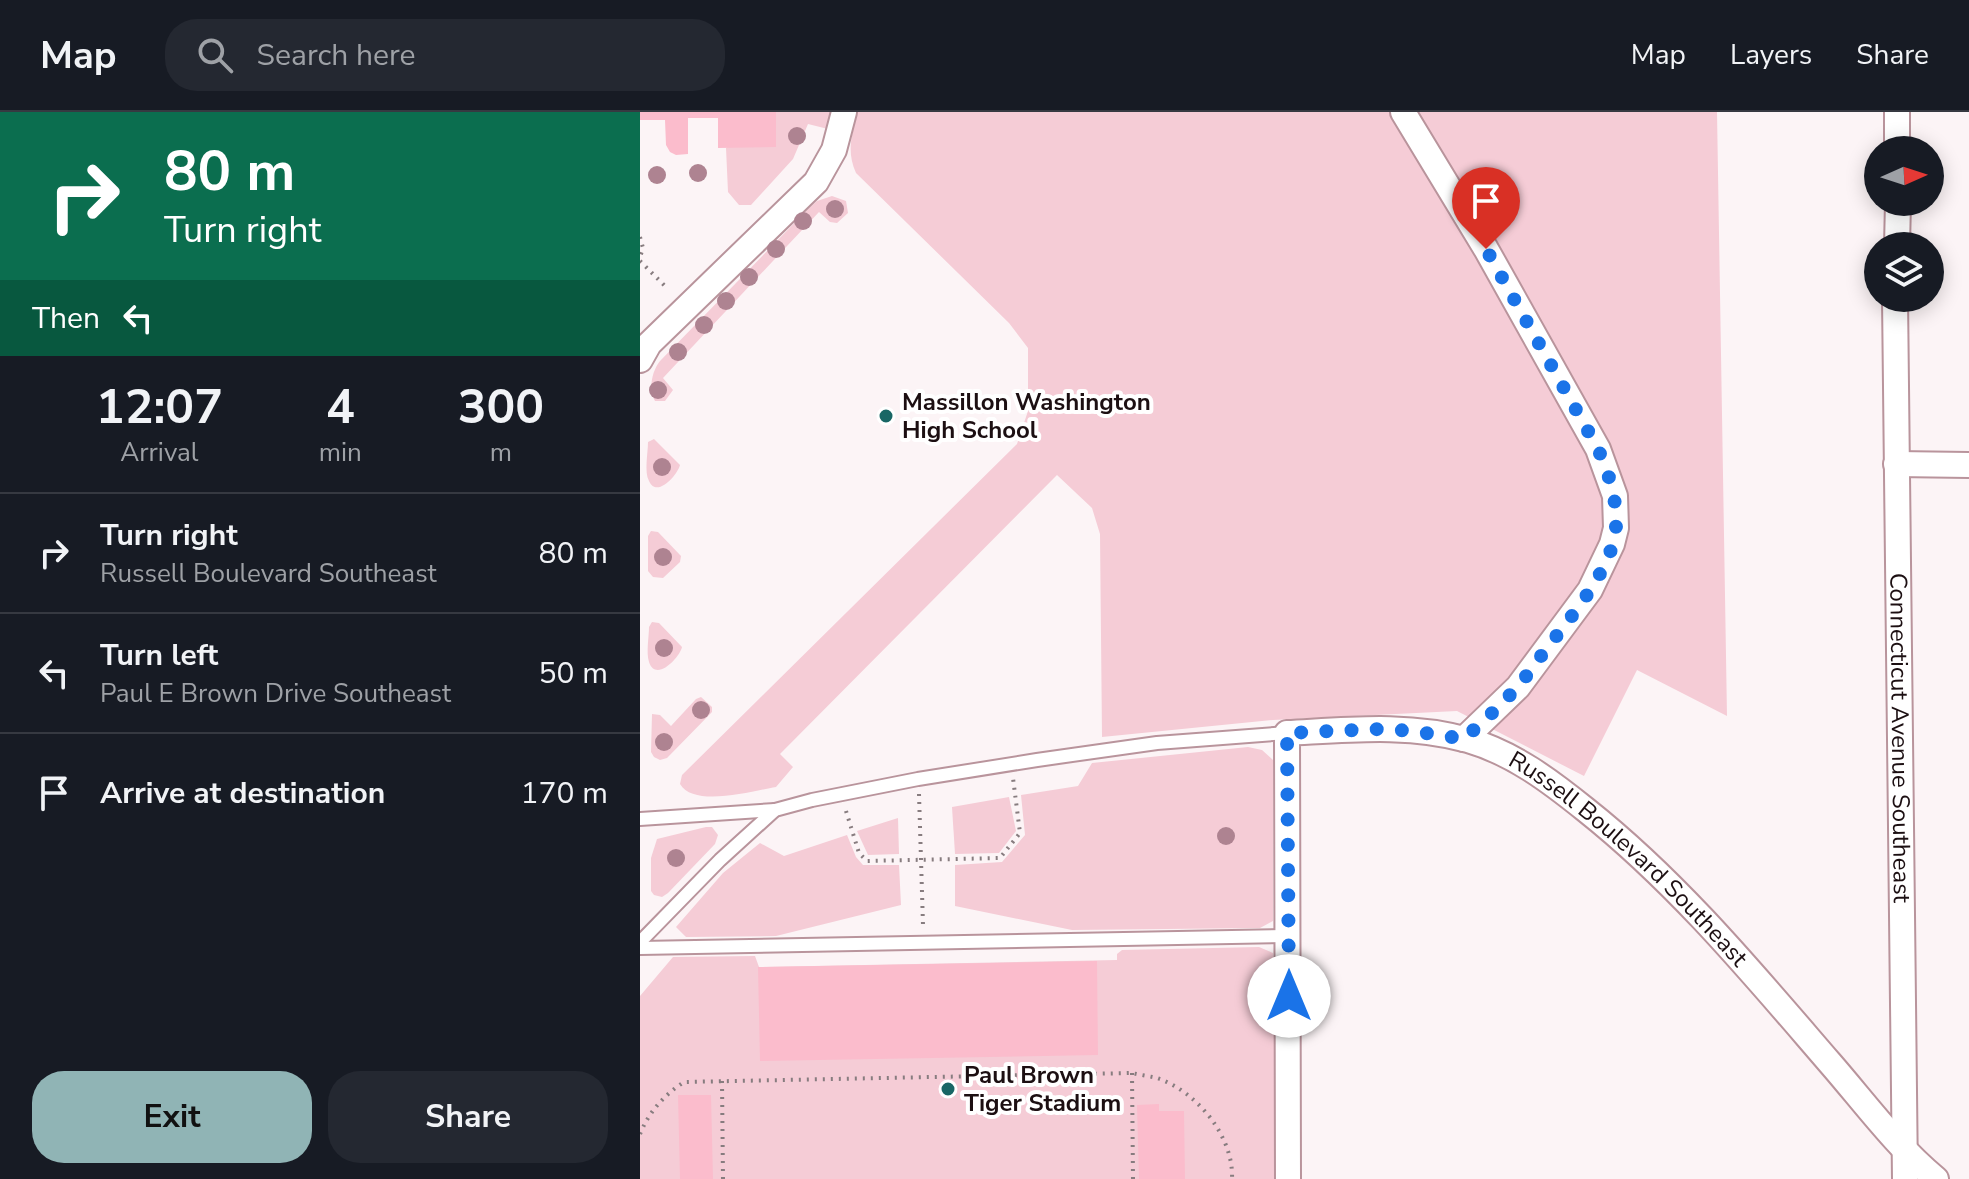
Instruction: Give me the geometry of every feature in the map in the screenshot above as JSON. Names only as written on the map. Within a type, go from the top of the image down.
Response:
[{"type":"street","points":[[640,360],[649,344],[816,182],[834,150],[844,112]]},
{"type":"street","points":[[1403,112],[1486,249],[1598,449],[1615,496],[1616,528],[1612,544],[1590,590],[1518,687],[1464,739]]},
{"type":"street","points":[[1897,112],[1897,136]]},
{"type":"street","name":"Connecticut Avenue Southeast","points":[[1895,312],[1905,1179]]},
{"type":"street","points":[[1896,464],[1969,465]]},
{"type":"street","name":"Russell Boulevard Southeast","points":[[1287,733],[1380,729],[1413,731],[1464,739],[1492,747],[1520,761],[1598,820],[1636,854],[1755,977],[1904,1147],[1936,1179]]},
{"type":"street","points":[[1287,733],[1288,1179]]},
{"type":"lane","points":[[640,819],[775,810],[841,794],[1011,764],[1157,743],[1287,733]]},
{"type":"lane","points":[[640,942],[720,860],[775,810]]},
{"type":"lane","points":[[640,948],[1289,936]]},
{"type":"path","points":[[640,237],[643,248],[640,259],[667,288]]},
{"type":"path","points":[[841,794],[859,853],[867,861],[1000,858],[1020,833],[1011,764]]},
{"type":"path","points":[[918,779],[924,943]]},
{"type":"path","points":[[1132,1073],[1133,1179]]},
{"type":"path","points":[[640,1134],[644,1123],[665,1095],[684,1082],[1132,1073],[1158,1079],[1188,1095],[1209,1116],[1224,1142],[1232,1179]]},
{"type":"path","points":[[722,1081],[723,1179]]},
{"type":"shaded area","points":[[776,112],[831,112],[828,129],[808,124],[793,159],[751,205],[739,205],[728,192],[726,148]]},
{"type":"shaded area","points":[[858,112],[1717,112],[1727,716],[1637,670],[1584,776],[1457,711],[1273,720],[1102,737],[1100,534],[1092,508],[1057,475],[780,754],[793,767],[776,787],[710,797],[687,791],[680,784],[682,775],[1017,444],[1028,411],[1028,348],[1009,323],[856,173],[851,150]]},
{"type":"shaded area","points":[[832,196],[846,201],[848,213],[837,223],[830,222],[819,212],[663,378],[673,390],[665,401],[655,401],[652,380],[660,361],[808,209],[817,201]]},
{"type":"shaded area","points":[[654,439],[680,465],[671,479],[657,487],[649,481],[647,473],[648,442]]},
{"type":"shaded area","points":[[651,531],[658,532],[681,556],[680,562],[663,578],[653,577],[648,571],[648,536]]},
{"type":"shaded area","points":[[652,622],[659,623],[682,647],[673,662],[657,670],[652,668],[648,658],[649,627]]},
{"type":"shaded area","points":[[701,697],[712,707],[712,712],[667,758],[660,760],[654,757],[651,752],[652,714],[660,715],[671,726]]},
{"type":"shaded area","points":[[1248,747],[1262,750],[1273,760],[1273,921],[1260,928],[1072,930],[955,906],[955,865],[1002,862],[1025,835],[1021,795],[1078,786],[1092,763]]},
{"type":"shaded area","points":[[1009,797],[1016,831],[999,853],[955,854],[952,807]]},
{"type":"shaded area","points":[[898,818],[899,854],[868,855],[857,831]]},
{"type":"shaded area","points":[[712,827],[718,835],[715,844],[668,893],[662,897],[654,895],[651,891],[651,858],[657,839]]},
{"type":"shaded area","points":[[847,835],[856,857],[863,865],[899,865],[901,905],[776,936],[686,937],[676,927],[723,873],[760,843],[784,856]]},
{"type":"shaded area","name":"Paul Brown Tiger Stadium","points":[[1259,947],[1273,953],[1277,1179],[640,1179],[640,996],[673,957],[755,956],[759,967],[1117,960],[1117,954],[1122,950]]},
{"type":"building","points":[[640,112],[776,112],[776,147],[718,148],[718,118],[688,118],[688,154],[676,155],[666,145],[665,120],[640,120]]},
{"type":"building","points":[[1097,961],[1098,1055],[760,1061],[758,967]]},
{"type":"building","points":[[678,1095],[711,1095],[713,1179],[680,1179]]},
{"type":"building","points":[[1159,1104],[1159,1111],[1184,1111],[1185,1179],[1139,1179],[1137,1105]]},
{"type":"place","name":"Massillon Washington High School","points":[[886,416]]},
{"type":"place","name":"Paul Brown Tiger Stadium","points":[[948,1089]]},
{"type":"route","points":[[1289,996],[1287,733],[1380,729],[1464,739],[1518,687],[1571,619],[1590,590],[1612,544],[1616,528],[1615,496],[1608,470],[1486,249]]}]
